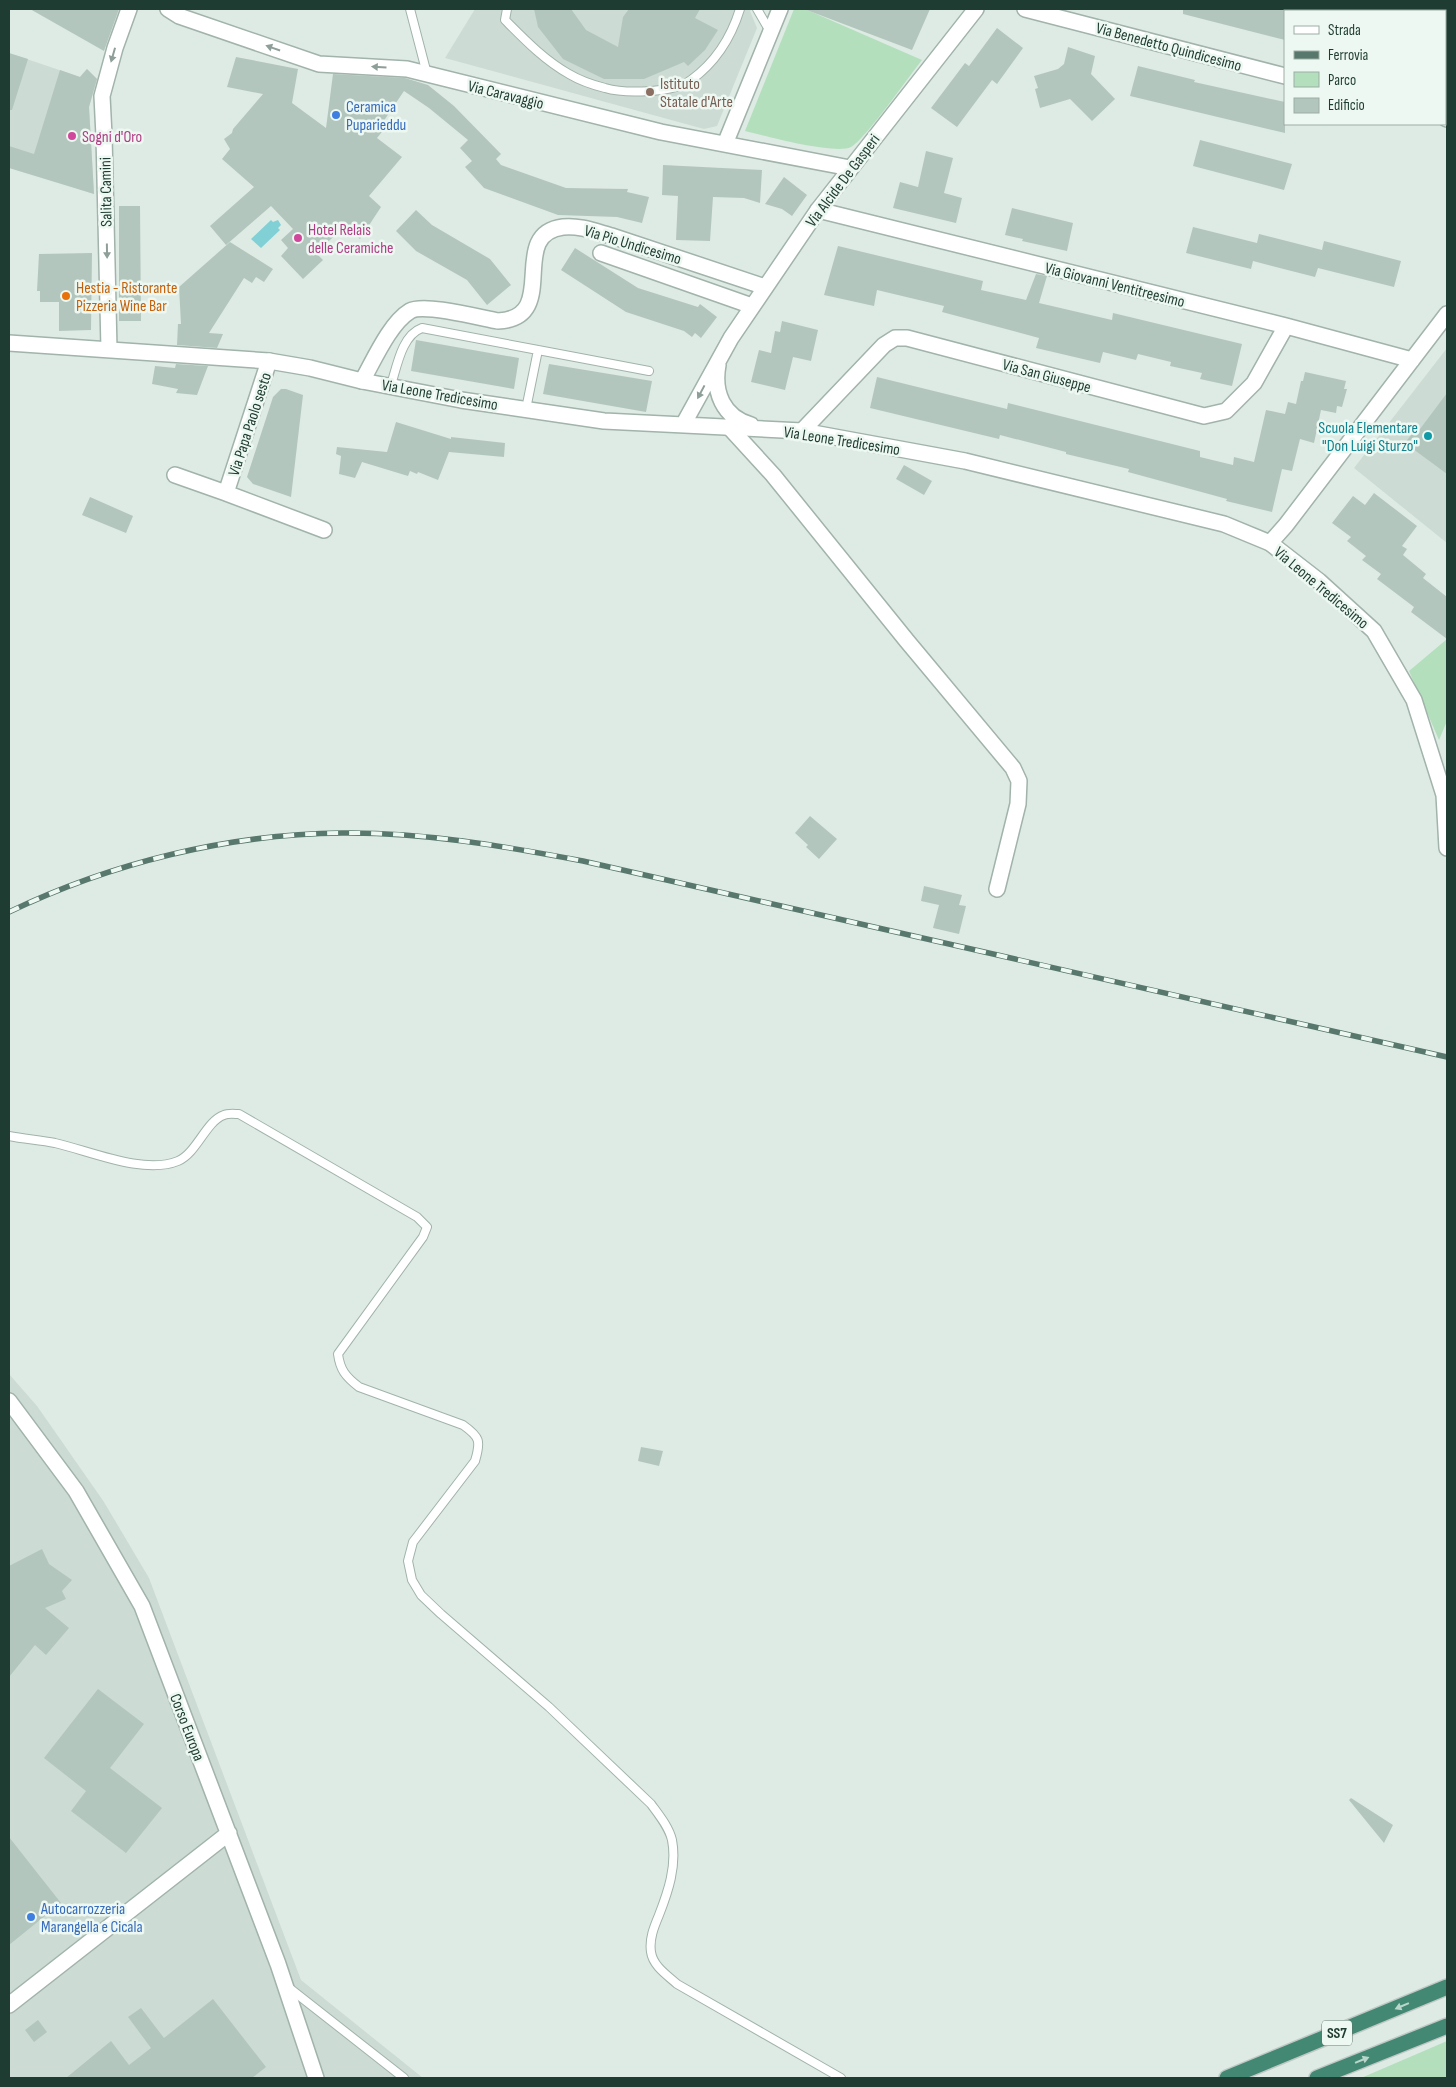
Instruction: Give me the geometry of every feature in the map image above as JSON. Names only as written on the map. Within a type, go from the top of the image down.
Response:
[{"type":"highway","name":"SS7","points":[[1227,2078],[1447,1987]]},
{"type":"highway","name":"SS7","points":[[1317,2078],[1447,2026]]},
{"type":"street","name":"Salita Camini","points":[[109,349],[102,96],[128,9]]},
{"type":"street","name":"Via Caravaggio","points":[[168,9],[179,16],[319,64],[407,69],[637,126],[850,168]]},
{"type":"street","points":[[725,144],[780,9]]},
{"type":"street","name":"Via Alcide De Gasperi","points":[[683,425],[719,358],[818,210],[976,9]]},
{"type":"street","name":"Via Benedetto Quindicesimo","points":[[1025,9],[1284,76]]},
{"type":"street","name":"Via Giovanni Ventitreesimo","points":[[818,210],[1286,326],[1412,360]]},
{"type":"street","name":"Via Pio Undicesimo","points":[[362,380],[391,332],[401,319],[412,310],[427,308],[498,321],[509,320],[518,316],[526,309],[531,300],[536,247],[540,238],[546,232],[562,227],[588,229],[612,236],[765,287]]},
{"type":"street","name":"Via Pio Undicesimo","points":[[601,253],[752,306]]},
{"type":"street","points":[[1270,543],[1286,525],[1447,314]]},
{"type":"street","name":"Via San Giuseppe","points":[[802,431],[884,345],[896,338],[907,338],[1204,416],[1226,411],[1254,383],[1286,326]]},
{"type":"street","name":"Via Leone Tredicesimo","points":[[9,343],[270,361],[461,400],[604,421],[802,431],[974,463],[1224,524],[1270,543],[1319,581],[1374,630],[1414,700],[1444,794],[1447,848]]},
{"type":"street","name":"Via Alcide De Gasperi","points":[[706,426],[717,414],[719,405],[716,375],[719,358]]},
{"type":"street","name":"Via Papa Paolo sesto","points":[[175,475],[226,493],[270,361]]},
{"type":"street","points":[[717,392],[722,405],[733,417],[747,424],[768,429]]},
{"type":"street","points":[[729,427],[772,475],[889,620],[1013,768],[1019,781],[1018,804],[997,889]]},
{"type":"street","points":[[226,493],[324,530]]},
{"type":"street","name":"Corso Europa","points":[[9,1402],[76,1491],[142,1606],[229,1833],[316,2078]]},
{"type":"street","points":[[9,2006],[229,1833]]},
{"type":"lane","points":[[410,9],[427,74]]},
{"type":"lane","points":[[506,9],[505,20],[534,49],[569,74],[606,88],[639,91],[666,89],[690,81],[719,54],[734,28],[740,9]]},
{"type":"lane","points":[[757,9],[771,33]]},
{"type":"lane","points":[[391,385],[406,342],[413,331],[422,328],[649,371]]},
{"type":"lane","points":[[526,409],[538,350]]},
{"type":"lane","points":[[9,1136],[53,1143],[145,1166],[154,1166],[180,1161],[224,1114],[239,1114],[418,1217],[427,1227],[423,1237],[338,1354],[339,1367],[348,1379],[359,1387],[462,1426],[476,1434],[480,1446],[475,1461],[413,1542],[408,1562],[412,1580],[421,1595],[549,1707],[651,1804],[662,1819],[672,1839],[673,1858],[669,1889],[651,1936],[651,1953],[658,1967],[677,1984],[840,2078]]},
{"type":"lane","points":[[284,1985],[404,2078]]},
{"type":"shaded area","name":"Istituto Statale d'Arte","points":[[475,9],[753,9],[750,11],[757,28],[717,126],[704,129],[445,58]]},
{"type":"shaded area","points":[[9,53],[80,77],[87,69],[97,79],[89,107],[94,194],[9,166]]},
{"type":"shaded area","points":[[1447,348],[1447,543],[1354,468]]},
{"type":"shaded area","points":[[9,1374],[37,1406],[104,1502],[149,1578],[301,1980],[423,2078],[9,2078]]},
{"type":"green space","points":[[794,9],[805,9],[922,60],[876,121],[851,147],[830,149],[816,147],[745,131]]},
{"type":"green space","points":[[1447,639],[1447,721],[1439,740],[1409,671]]},
{"type":"green space","points":[[1447,2041],[1447,2078],[1361,2078]]},
{"type":"water","points":[[271,220],[273,222],[278,220],[281,225],[278,228],[280,230],[261,248],[251,239]]},
{"type":"building","points":[[30,9],[119,9],[104,51]]},
{"type":"building","points":[[534,9],[571,9],[586,30],[618,47],[623,17],[629,9],[700,9],[695,18],[718,30],[705,50],[688,66],[684,62],[644,79],[604,79],[563,59],[538,27]]},
{"type":"building","points":[[804,9],[930,9],[912,50]]},
{"type":"building","points":[[1183,9],[1285,9],[1284,40],[1183,14]]},
{"type":"building","points":[[997,28],[1023,48],[997,84],[992,80],[957,127],[931,108],[965,63],[969,66]]},
{"type":"building","points":[[1068,47],[1095,56],[1091,74],[1115,99],[1092,121],[1070,99],[1040,108],[1035,89],[1038,88],[1034,76],[1058,69],[1064,64]]},
{"type":"building","points":[[9,53],[28,59],[12,110],[9,110]]},
{"type":"building","points":[[236,57],[298,69],[292,103],[326,128],[333,74],[405,78],[428,85],[454,106],[501,154],[496,159],[501,165],[566,188],[628,189],[627,192],[649,197],[642,223],[617,217],[558,215],[484,188],[465,167],[472,161],[460,148],[468,140],[429,108],[404,91],[381,125],[385,128],[377,138],[402,157],[369,196],[381,207],[360,239],[345,226],[316,253],[323,260],[303,279],[281,256],[288,248],[281,240],[293,229],[271,206],[226,245],[210,226],[254,187],[222,159],[230,149],[224,139],[232,133],[233,129],[263,94],[227,87]]},
{"type":"building","points":[[1138,66],[1195,80],[1194,82],[1284,102],[1285,133],[1130,96]]},
{"type":"building","points":[[87,69],[97,79],[89,107],[94,194],[9,168],[9,146],[34,154],[60,70],[80,77]]},
{"type":"building","points":[[1200,140],[1292,164],[1284,190],[1193,166]]},
{"type":"building","points":[[926,151],[953,158],[944,193],[962,198],[956,223],[893,208],[900,182],[918,187]]},
{"type":"building","points":[[663,165],[762,170],[760,203],[744,198],[713,197],[710,241],[676,240],[678,196],[662,195]]},
{"type":"building","points":[[784,177],[807,195],[792,216],[782,209],[765,204]]},
{"type":"building","points":[[119,206],[140,206],[141,321],[119,321]]},
{"type":"building","points":[[1012,208],[1073,223],[1067,251],[1022,241],[1023,239],[1005,235]]},
{"type":"building","points":[[416,210],[432,225],[490,259],[511,285],[487,305],[467,280],[416,251],[396,231]]},
{"type":"building","points":[[1193,227],[1257,243],[1259,234],[1322,250],[1324,241],[1401,261],[1394,287],[1318,268],[1315,277],[1253,261],[1251,269],[1186,253]]},
{"type":"building","points":[[230,242],[273,269],[264,282],[256,277],[252,283],[244,278],[209,333],[223,334],[217,348],[177,345],[178,324],[181,324],[179,287]]},
{"type":"building","points":[[838,246],[983,281],[981,290],[1026,300],[1036,274],[1047,276],[1039,303],[1112,320],[1113,313],[1242,344],[1232,386],[1200,379],[1202,373],[1170,366],[1171,362],[1138,354],[1136,360],[1103,352],[1100,363],[1036,348],[1039,338],[942,312],[944,306],[877,290],[874,306],[824,295]]},
{"type":"building","points":[[575,248],[638,288],[698,307],[700,304],[717,317],[701,338],[695,333],[692,337],[684,331],[626,312],[561,270]]},
{"type":"building","name":"Hestia - Ristorante Pizzeria Wine Bar","points":[[92,253],[91,330],[59,331],[59,302],[40,302],[40,291],[37,291],[39,254]]},
{"type":"building","points":[[782,321],[818,330],[811,361],[793,357],[785,390],[751,382],[759,350],[771,353],[775,331],[780,332]]},
{"type":"building","points":[[416,340],[519,358],[514,389],[411,371]]},
{"type":"building","points":[[176,364],[208,366],[197,395],[176,393],[178,389],[152,384],[155,366],[175,368]]},
{"type":"building","points":[[549,364],[652,381],[646,412],[543,394]]},
{"type":"building","points":[[1305,372],[1346,381],[1344,389],[1347,389],[1342,407],[1337,406],[1336,413],[1321,410],[1314,443],[1300,439],[1292,471],[1282,469],[1272,512],[1226,501],[1227,499],[1128,472],[1129,469],[1066,454],[1066,452],[1000,435],[999,439],[870,408],[877,377],[1007,409],[1008,403],[1200,451],[1200,457],[1233,465],[1234,457],[1254,462],[1266,410],[1285,414],[1288,402],[1296,404]]},
{"type":"building","points":[[281,389],[303,395],[291,497],[253,484],[247,477],[273,397]]},
{"type":"building","name":"Scuola Elementare \"Don Luigi Sturzo\"","points":[[1447,393],[1447,474],[1405,443],[1417,427],[1420,429]]},
{"type":"building","points":[[396,422],[451,439],[451,437],[505,443],[504,457],[449,452],[438,480],[418,472],[417,474],[410,471],[408,476],[362,462],[355,478],[339,474],[341,456],[336,454],[337,447],[387,452]]},
{"type":"building","points":[[904,465],[932,481],[924,495],[896,479]]},
{"type":"building","points":[[1374,493],[1417,526],[1402,546],[1407,549],[1403,555],[1426,574],[1423,578],[1447,597],[1447,639],[1411,612],[1414,607],[1377,579],[1381,574],[1362,560],[1366,556],[1347,541],[1351,537],[1332,523],[1353,496],[1365,505]]},
{"type":"building","points":[[90,497],[133,516],[126,533],[82,515]]},
{"type":"building","points":[[810,816],[837,839],[819,859],[795,833]]},
{"type":"building","points":[[924,886],[962,895],[959,905],[966,906],[959,934],[933,928],[939,905],[921,901]]},
{"type":"building","points":[[641,1447],[663,1451],[659,1466],[638,1461]]},
{"type":"building","points":[[42,1549],[49,1564],[72,1580],[62,1591],[66,1599],[45,1608],[69,1628],[46,1655],[35,1645],[9,1677],[9,1566]]},
{"type":"building","points":[[98,1689],[144,1724],[110,1768],[162,1808],[126,1853],[71,1811],[86,1791],[44,1758]]},
{"type":"building","points":[[1351,1798],[1393,1825],[1384,1843],[1349,1800]]},
{"type":"building","points":[[9,1837],[61,1903],[9,1945]]},
{"type":"building","points":[[213,1999],[266,2067],[252,2078],[66,2078],[111,2041],[129,2065],[151,2048],[128,2017],[141,2008],[164,2038]]},
{"type":"building","points":[[38,2020],[47,2032],[34,2042],[25,2030]]},
{"type":"railway","points":[[9,912],[88,879],[171,854],[213,846],[256,839],[342,833],[433,837],[493,845],[583,861],[1447,1057]]},
{"type":"place","name":"Istituto Statale d'Arte","points":[[650,92]]},
{"type":"place","name":"Ceramica Puparieddu","points":[[336,115]]},
{"type":"place","name":"Sogni d'Oro","points":[[72,136]]},
{"type":"place","name":"Hotel Relais delle Ceramiche","points":[[298,238]]},
{"type":"place","name":"Hestia - Ristorante Pizzeria Wine Bar","points":[[66,296]]},
{"type":"place","name":"Scuola Elementare \"Don Luigi Sturzo\"","points":[[1428,436]]},
{"type":"place","name":"Autocarrozzeria Marangella e Cicala","points":[[31,1917]]}]
